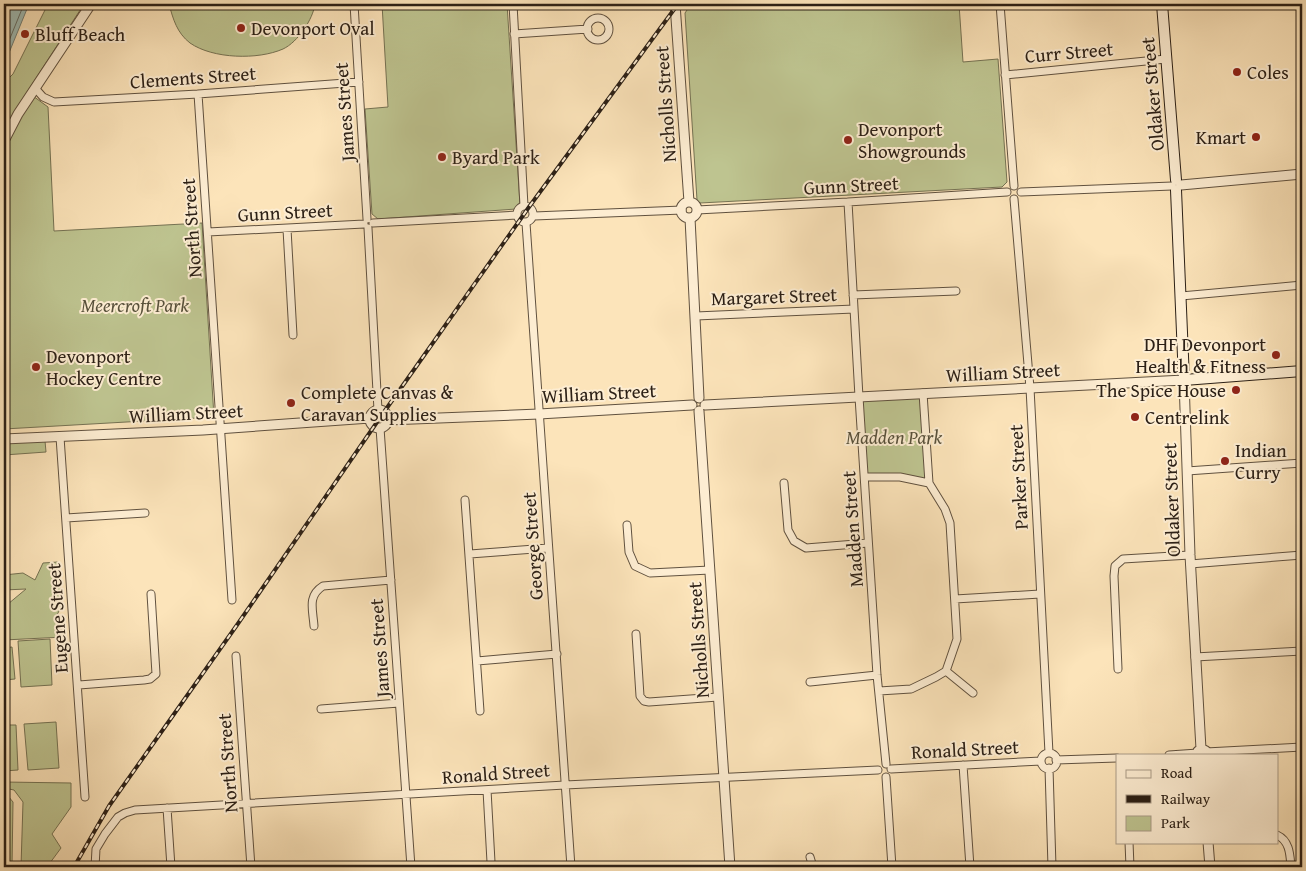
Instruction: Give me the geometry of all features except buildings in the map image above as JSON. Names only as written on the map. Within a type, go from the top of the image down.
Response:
[{"type":"main road","name":"Oldaker Street","points":[[1162,4],[1176,186],[1184,380]]},
{"type":"main road","name":"William Street","points":[[1184,380],[1302,371]]},
{"type":"street","points":[[4,141],[18,114],[91,4]]},
{"type":"street","name":"James Street","points":[[354,4],[378,410]]},
{"type":"street","points":[[513,4],[524,206]]},
{"type":"street","name":"Nicholls Street","points":[[675,4],[689,202]]},
{"type":"street","points":[[1000,4],[1014,186]]},
{"type":"street","points":[[514,34],[588,29]]},
{"type":"street","name":"Curr Street","points":[[1006,74],[1166,59]]},
{"type":"street","name":"Clements Street","points":[[35,88],[42,97],[54,102],[359,82]]},
{"type":"street","name":"North Street","points":[[198,94],[232,600]]},
{"type":"street","points":[[1021,192],[1176,186],[1302,174]]},
{"type":"street","points":[[1014,186],[1009,188],[1007,192],[1010,198],[1019,197],[1021,192]]},
{"type":"street","points":[[1014,186],[1018,187],[1021,192]]},
{"type":"street","name":"Gunn Street","points":[[697,210],[1007,192]]},
{"type":"street","name":"Parker Street","points":[[1014,199],[1030,388],[1049,753]]},
{"type":"street","points":[[689,202],[697,210],[695,215],[690,218],[685,217],[682,210],[684,204],[689,202]]},
{"type":"street","name":"Madden Street","points":[[848,202],[877,675],[889,767]]},
{"type":"street","points":[[524,206],[517,215],[520,220],[531,221],[534,216]]},
{"type":"street","points":[[524,206],[531,209],[534,216]]},
{"type":"street","points":[[534,216],[682,210]]},
{"type":"street","name":"Gunn Street","points":[[208,232],[517,215]]},
{"type":"street","points":[[690,218],[696,316],[698,398]]},
{"type":"street","name":"George Street","points":[[526,222],[571,867]]},
{"type":"street","points":[[287,229],[293,335]]},
{"type":"street","points":[[1180,296],[1302,285]]},
{"type":"street","points":[[853,296],[956,291]]},
{"type":"street","name":"Margaret Street","points":[[696,316],[854,309]]},
{"type":"street","name":"William Street","points":[[702,408],[923,393],[1184,380]]},
{"type":"street","name":"Oldaker Street","points":[[1184,380],[1190,559],[1202,753]]},
{"type":"street","points":[[879,691],[911,689],[936,678],[946,670],[957,639],[950,522],[945,509],[928,483],[923,393]]},
{"type":"street","points":[[698,398],[702,399],[702,408],[693,409],[693,400],[698,398]]},
{"type":"street","name":"William Street","points":[[388,420],[692,405]]},
{"type":"street","name":"Nicholls Street","points":[[702,408],[710,570],[730,867]]},
{"type":"street","points":[[378,410],[386,414],[388,420],[380,428],[374,426],[370,418],[378,410]]},
{"type":"street","name":"William Street","points":[[4,439],[220,429],[370,418]]},
{"type":"street","name":"James Street","points":[[380,428],[411,867]]},
{"type":"street","name":"Eugene Street","points":[[60,437],[86,796]]},
{"type":"street","points":[[1187,471],[1302,463]]},
{"type":"street","points":[[865,477],[900,477],[928,483]]},
{"type":"street","points":[[784,483],[788,530],[794,541],[806,548],[868,543]]},
{"type":"street","points":[[465,500],[480,711]]},
{"type":"street","points":[[66,518],[145,513]]},
{"type":"street","points":[[626,525],[629,552],[635,566],[650,573],[710,570]]},
{"type":"street","points":[[470,554],[548,548]]},
{"type":"street","points":[[1118,669],[1114,576],[1115,566],[1123,559],[1302,556]]},
{"type":"street","points":[[314,626],[313,595],[323,586],[391,580]]},
{"type":"street","points":[[78,685],[144,680],[150,679],[156,674],[151,594]]},
{"type":"street","points":[[956,599],[1040,594]]},
{"type":"street","points":[[636,634],[640,696],[644,701],[718,697]]},
{"type":"street","points":[[1195,657],[1302,651]]},
{"type":"street","points":[[477,661],[556,654]]},
{"type":"street","name":"North Street","points":[[236,656],[251,867]]},
{"type":"street","points":[[946,670],[973,693]]},
{"type":"street","points":[[810,682],[877,675]]},
{"type":"street","points":[[321,709],[399,703]]},
{"type":"street","points":[[1186,754],[1302,747]]},
{"type":"street","points":[[1049,753],[1053,754],[1056,760],[1054,766],[1049,768],[1045,767],[1041,761],[1042,756],[1049,753]]},
{"type":"street","points":[[1056,760],[1116,758]]},
{"type":"street","name":"Ronald Street","points":[[889,767],[1041,761]]},
{"type":"street","points":[[881,765],[889,767],[891,773],[886,777],[881,776],[878,770],[881,765]]},
{"type":"street","points":[[963,765],[970,867]]},
{"type":"street","points":[[1049,768],[1052,867]]},
{"type":"street","name":"Ronald Street","points":[[95,867],[96,849],[105,834],[118,817],[136,810],[406,796],[565,785],[878,770]]},
{"type":"street","points":[[886,777],[892,867]]},
{"type":"street","points":[[487,790],[490,862],[487,867]]},
{"type":"street","points":[[167,808],[171,867]]},
{"type":"street","points":[[1278,836],[1281,837],[1290,850],[1291,867]]},
{"type":"street","points":[[1129,844],[1130,867]]},
{"type":"street","points":[[1208,844],[1210,867]]},
{"type":"street","points":[[810,857],[813,867]]},
{"type":"green space","points":[[48,4],[84,4],[27,92],[4,134],[4,83],[13,74]]},
{"type":"green space","name":"Devonport Oval","points":[[169,4],[315,4],[304,30],[289,46],[273,53],[236,56],[211,52],[190,43],[179,30]]},
{"type":"green space","name":"Byard Park","points":[[382,4],[507,4],[520,205],[516,209],[378,219],[372,214],[365,109],[388,107]]},
{"type":"green space","name":"Devonport Showgrounds","points":[[691,4],[959,4],[963,62],[998,59],[1007,182],[1002,187],[700,203],[697,200],[685,13]]},
{"type":"green space","name":"Meercroft Park","points":[[33,96],[48,107],[54,231],[202,223],[214,417],[4,429],[4,145]]},
{"type":"green space","name":"Madden Park","points":[[923,393],[929,483],[900,477],[865,477],[859,397]]},
{"type":"green space","points":[[45,441],[46,452],[4,455],[4,443]]},
{"type":"green space","points":[[58,562],[62,605],[56,617],[64,637],[4,640],[4,604],[8,604],[26,589],[4,590],[4,575],[23,573],[35,580],[43,563]]},
{"type":"green space","points":[[50,639],[52,685],[21,687],[18,641]]},
{"type":"green space","points":[[12,647],[15,679],[4,680],[4,648]]},
{"type":"green space","points":[[56,722],[59,768],[28,770],[24,724]]},
{"type":"green space","points":[[4,725],[16,725],[18,770],[4,771]]},
{"type":"green space","points":[[4,782],[71,783],[71,807],[52,834],[61,848],[47,867],[21,867],[23,802],[14,790],[4,788]]},
{"type":"green space","points":[[8,796],[13,802],[12,867],[4,867],[4,797]]},
{"type":"water","points":[[4,4],[29,4],[4,65]]},
{"type":"railway","points":[[74,867],[109,806],[384,412],[529,207],[678,4]]},
{"type":"place","name":"Devonport Oval","points":[[241,28]]},
{"type":"place","name":"Bluff Beach","points":[[25,34]]},
{"type":"place","name":"Coles","points":[[1237,72]]},
{"type":"place","name":"Kmart","points":[[1256,137]]},
{"type":"place","name":"Devonport Showgrounds","points":[[848,140]]},
{"type":"place","name":"Byard Park","points":[[442,157]]},
{"type":"place","name":"DHF Devonport Health & Fitness","points":[[1276,355]]},
{"type":"place","name":"Devonport Hockey Centre","points":[[36,367]]},
{"type":"place","name":"The Spice House","points":[[1236,390]]},
{"type":"place","name":"Complete Canvas & Caravan Supplies","points":[[291,403]]},
{"type":"place","name":"Centrelink","points":[[1135,417]]},
{"type":"place","name":"Indian Curry","points":[[1225,461]]}]
